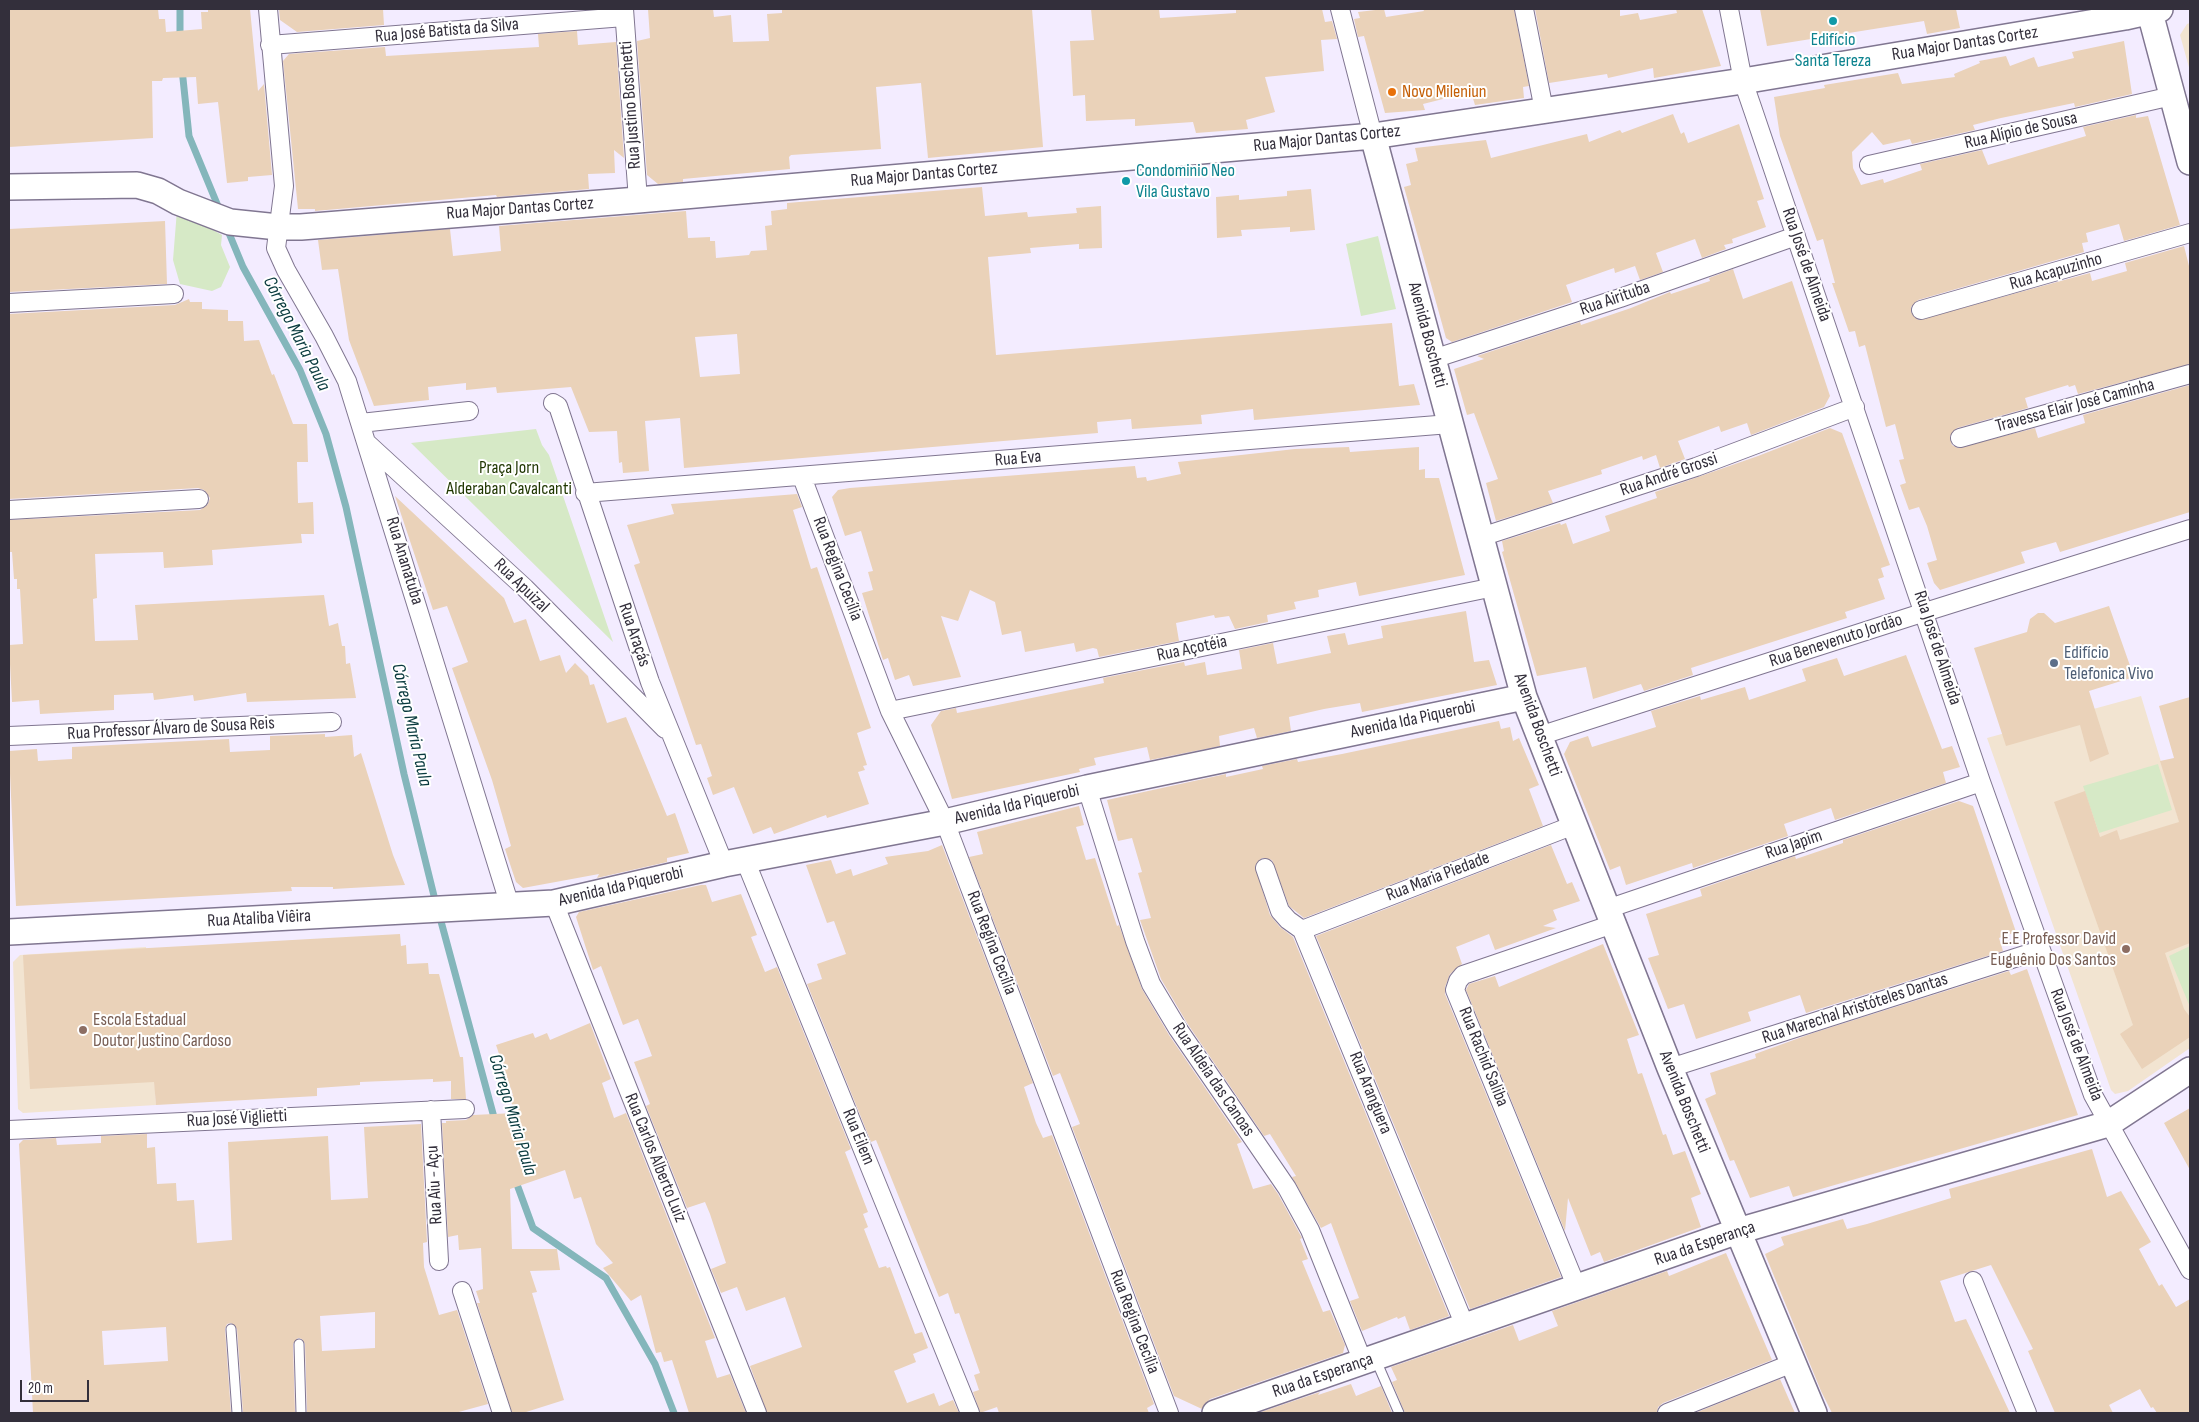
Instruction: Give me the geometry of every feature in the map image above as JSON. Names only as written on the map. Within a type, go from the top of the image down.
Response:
[{"type":"street","name":"Rua Ananatuba","points":[[268,9],[284,186],[276,248],[282,263],[328,344],[346,381],[361,423],[510,906]]},
{"type":"street","name":"Avenida Boschetti","points":[[1340,9],[1524,697],[1670,1068],[1814,1413]]},
{"type":"street","points":[[1524,9],[1544,110]]},
{"type":"street","name":"Rua José de Almeida","points":[[1729,9],[1743,81],[1925,612],[1981,782],[2093,1095],[2190,1270]]},
{"type":"street","name":"Rua Major Dantas Cortez","points":[[9,187],[137,185],[158,191],[178,202],[230,222],[301,227],[638,200],[1373,136],[1743,81],[2153,10]]},
{"type":"street","points":[[2153,10],[2172,96],[2190,162]]},
{"type":"street","name":"Rua José Batista da Silva","points":[[270,45],[624,13]]},
{"type":"street","name":"Rua Justino Boschetti","points":[[624,13],[638,200]]},
{"type":"street","name":"Rua Alípio de Sousa","points":[[1869,165],[2172,96]]},
{"type":"street","name":"Rua Acapuzinho","points":[[1921,310],[2190,233]]},
{"type":"street","name":"Rua Airituba","points":[[1433,359],[1620,298],[1796,236]]},
{"type":"street","points":[[9,303],[174,294]]},
{"type":"street","name":"Travessa Elair José Caminha","points":[[1960,438],[2190,374]]},
{"type":"street","name":"Rua Araçás","points":[[554,403],[558,406],[585,493],[670,733],[735,862]]},
{"type":"street","name":"Rua André Grossi","points":[[1481,538],[1696,467],[1855,407]]},
{"type":"street","points":[[361,423],[469,411]]},
{"type":"street","name":"Rua Eva","points":[[585,493],[1450,424]]},
{"type":"street","name":"Rua Apuizal","points":[[368,444],[525,588],[670,733]]},
{"type":"street","name":"Rua Regina Cecília","points":[[802,477],[890,711],[945,822],[1169,1413]]},
{"type":"street","points":[[9,510],[199,498]]},
{"type":"street","name":"Rua Benevenuto Jordão","points":[[1539,736],[2190,529]]},
{"type":"street","name":"Rua Açotéia","points":[[890,711],[1494,586]]},
{"type":"street","name":"Avenida Ida Piquerobi","points":[[510,906],[554,903],[735,862],[945,822],[1087,788],[1524,697]]},
{"type":"street","name":"Rua Professor Álvaro de Sousa Reis","points":[[9,736],[332,722]]},
{"type":"street","name":"Rua Japim","points":[[1610,916],[1981,782]]},
{"type":"street","name":"Rua Aldeia das Canoas","points":[[1087,788],[1135,941],[1151,984],[1178,1029],[1287,1188],[1310,1230],[1369,1360]]},
{"type":"street","name":"Rua Maria Piedade","points":[[1302,930],[1574,825]]},
{"type":"street","name":"Rua Eilem","points":[[735,862],[970,1413]]},
{"type":"street","name":"Rua Aranguera","points":[[1264,868],[1280,911],[1288,920],[1302,930],[1465,1326]]},
{"type":"street","name":"Rua Carlos Alberto Luiz","points":[[554,903],[757,1413]]},
{"type":"street","name":"Rua Ataliba Viêira","points":[[9,932],[510,906]]},
{"type":"street","name":"Rua Rachid Saliba","points":[[1577,1288],[1455,990],[1463,974],[1610,916]]},
{"type":"street","name":"Rua Marechal Aristóteles Dantas","points":[[1670,1068],[2040,950]]},
{"type":"street","name":"Rua da Esperança","points":[[1215,1413],[1738,1231],[2108,1124],[2190,1070]]},
{"type":"street","name":"Rua José Viglietti","points":[[9,1130],[465,1109]]},
{"type":"street","name":"Rua Aiu - Açu","points":[[431,1110],[439,1261]]},
{"type":"street","points":[[1973,1281],[2027,1413]]},
{"type":"street","points":[[462,1290],[502,1413]]},
{"type":"street","points":[[1667,1413],[1793,1363]]},
{"type":"lane","points":[[231,1329],[236,1413]]},
{"type":"lane","points":[[299,1344],[301,1413]]},
{"type":"lane","points":[[1369,1360],[1399,1413]]},
{"type":"shaded area","points":[[2190,23],[2190,71],[2180,35],[2187,24]]},
{"type":"shaded area","name":"E.E Professor David Euguênio Dos Santos","points":[[2141,696],[2190,857],[2190,1048],[2128,1091],[2115,1094],[2111,1090],[1987,738]]},
{"type":"shaded area","name":"Escola Estadual Doutor Justino Cardoso","points":[[146,947],[156,1105],[23,1113],[18,1109],[13,962],[20,955]]},
{"type":"green space","points":[[177,210],[222,235],[221,245],[230,267],[221,287],[212,291],[180,284],[173,260]]},
{"type":"green space","points":[[1378,236],[1396,309],[1361,316],[1346,244]]},
{"type":"green space","name":"Praça Jorn Alderaban Cavalcanti","points":[[536,429],[542,445],[549,455],[613,642],[411,443]]},
{"type":"green space","points":[[2158,764],[2172,810],[2099,833],[2083,786]]},
{"type":"green space","points":[[2190,946],[2190,1007],[2169,956]]},
{"type":"building","points":[[9,9],[158,9],[159,19],[165,19],[166,32],[202,29],[201,12],[208,12],[208,9],[250,9],[258,91],[264,84],[272,175],[248,177],[248,181],[227,183],[218,102],[198,104],[196,77],[163,78],[162,81],[152,81],[153,138],[9,147]]},
{"type":"building","points":[[279,9],[383,9],[384,25],[297,32],[280,20]]},
{"type":"building","points":[[648,9],[713,9],[714,17],[731,15],[733,42],[769,41],[767,14],[782,13],[782,9],[1032,9],[1043,147],[928,158],[921,83],[876,87],[881,149],[791,155],[789,157],[790,169],[683,179],[683,182],[658,184],[647,175],[637,41],[650,38]]},
{"type":"building","points":[[1091,9],[1159,9],[1160,18],[1236,13],[1236,9],[1322,9],[1325,22],[1332,21],[1337,39],[1321,40],[1324,71],[1265,77],[1275,112],[1246,120],[1248,129],[1196,133],[1193,122],[1135,126],[1135,119],[1086,121],[1085,95],[1073,96],[1070,41],[1094,40]]},
{"type":"building","points":[[1384,9],[1386,17],[1424,11],[1423,9],[1514,9],[1529,86],[1523,87],[1524,98],[1475,105],[1471,92],[1423,104],[1425,110],[1385,113],[1364,36],[1358,37],[1354,19],[1360,18],[1358,12]]},
{"type":"building","points":[[1535,9],[1620,9],[1620,16],[1638,13],[1640,20],[1677,13],[1676,9],[1702,9],[1721,66],[1654,78],[1653,68],[1608,78],[1607,74],[1549,83]]},
{"type":"building","points":[[1760,9],[1956,9],[1960,28],[1927,34],[1924,21],[1767,46]]},
{"type":"building","points":[[577,31],[578,45],[616,42],[624,158],[614,150],[615,173],[588,174],[589,189],[315,211],[315,209],[298,209],[283,61],[289,54],[385,47],[386,56],[539,47],[538,34]]},
{"type":"building","points":[[2124,41],[2132,94],[2075,107],[2074,103],[2001,118],[1973,125],[1975,130],[1912,144],[1910,139],[1883,145],[1872,132],[1852,152],[1853,168],[1861,185],[1883,179],[1884,183],[1922,170],[1920,164],[1982,150],[1988,165],[2086,136],[2083,127],[2136,115],[2136,118],[2148,116],[2180,225],[2124,241],[2119,224],[2086,233],[2088,242],[2082,243],[2084,252],[1918,300],[1911,307],[1911,312],[1918,320],[2090,273],[2092,281],[2127,271],[2125,263],[2184,246],[2190,270],[2190,364],[2078,394],[2075,385],[2069,387],[2068,385],[2025,398],[2028,408],[1957,428],[1950,436],[1952,445],[1958,448],[2035,428],[2038,438],[2085,423],[2083,415],[2190,385],[2190,512],[2060,552],[2056,542],[2021,552],[2025,563],[1940,590],[1934,583],[1927,563],[1937,560],[1927,526],[1919,507],[1909,510],[1900,485],[1906,483],[1899,460],[1904,459],[1895,424],[1886,427],[1865,345],[1859,347],[1855,331],[1849,332],[1832,283],[1835,283],[1823,239],[1817,241],[1780,136],[1774,97],[1825,88],[1824,85],[1898,73],[1902,84],[1955,77],[1954,74],[1980,63],[1979,61],[2006,56],[2010,66],[2034,57],[2038,67],[2074,58],[2072,52]]},
{"type":"building","points":[[1673,114],[1681,134],[1684,132],[1688,143],[1739,124],[1764,199],[1757,201],[1766,227],[1732,239],[1733,243],[1724,245],[1726,249],[1702,258],[1695,239],[1656,253],[1663,272],[1640,280],[1635,266],[1615,273],[1614,268],[1566,285],[1572,302],[1452,342],[1446,338],[1404,187],[1411,185],[1406,164],[1418,161],[1415,148],[1486,140],[1491,158],[1587,134],[1589,142],[1620,130],[1622,133]]},
{"type":"building","points":[[982,187],[985,216],[1027,212],[1028,217],[1077,213],[1076,208],[1101,206],[1102,248],[1079,249],[1079,244],[1030,248],[1031,253],[988,257],[996,355],[1392,323],[1399,386],[1414,384],[1420,405],[1254,420],[1253,409],[1201,415],[1202,424],[1132,429],[1131,419],[1097,422],[1098,433],[684,468],[680,418],[645,421],[649,471],[623,473],[622,462],[619,463],[617,431],[589,432],[571,387],[497,393],[496,387],[466,390],[466,383],[428,387],[429,400],[374,406],[349,340],[338,269],[322,270],[318,240],[450,229],[453,256],[501,251],[499,226],[686,211],[688,238],[710,237],[710,241],[715,241],[716,258],[749,255],[751,251],[767,250],[765,226],[772,225],[771,211],[787,209],[787,203]],"holes":[[[737,334],[740,374],[700,377],[695,337]]]},
{"type":"building","points":[[1311,189],[1315,230],[1290,232],[1290,227],[1241,230],[1242,236],[1217,238],[1216,197],[1239,195],[1239,200],[1287,196],[1287,191]]},
{"type":"building","points":[[165,221],[167,284],[9,292],[9,229]]},
{"type":"building","points":[[1733,269],[1743,299],[1792,281],[1830,396],[1824,407],[1751,435],[1747,423],[1721,432],[1719,426],[1678,441],[1685,459],[1660,468],[1656,455],[1643,460],[1642,456],[1601,470],[1602,474],[1548,491],[1553,503],[1496,521],[1486,483],[1498,479],[1474,413],[1467,415],[1454,369],[1484,359],[1477,356],[1580,322],[1581,325],[1670,292],[1671,294],[1710,281],[1709,278]]},
{"type":"building","points":[[189,299],[190,302],[202,302],[202,309],[228,310],[228,321],[243,321],[244,341],[259,340],[293,424],[307,424],[308,462],[297,462],[298,503],[313,502],[314,534],[301,534],[302,543],[212,550],[213,565],[164,568],[163,552],[95,554],[97,598],[93,599],[95,641],[138,640],[135,605],[324,595],[329,626],[338,623],[342,646],[345,646],[346,664],[350,663],[356,698],[247,702],[246,693],[194,701],[193,695],[154,700],[153,693],[114,695],[114,710],[40,714],[39,700],[12,702],[9,645],[23,644],[20,589],[17,589],[17,579],[14,579],[12,552],[9,552],[9,520],[200,510],[208,504],[210,498],[204,490],[198,488],[9,499],[9,314],[175,305]]},
{"type":"building","points":[[1830,428],[1842,433],[1890,565],[1881,568],[1884,577],[1878,579],[1885,599],[1845,612],[1847,618],[1691,668],[1693,675],[1644,691],[1641,684],[1593,699],[1586,667],[1537,676],[1502,552],[1504,551],[1502,541],[1560,523],[1561,525],[1566,523],[1573,544],[1610,531],[1605,516],[1657,498],[1655,492],[1758,456]]},
{"type":"building","points":[[1349,447],[1350,452],[1419,447],[1419,470],[1425,469],[1425,478],[1439,478],[1465,575],[1359,596],[1356,582],[1318,590],[1319,597],[1294,602],[1296,609],[1267,615],[1268,622],[1235,629],[1229,616],[1215,618],[1214,615],[1176,623],[1179,641],[1099,657],[1097,649],[1093,648],[1076,652],[1074,643],[1025,652],[1021,631],[1002,635],[995,602],[970,590],[958,621],[941,616],[961,677],[913,686],[909,675],[895,680],[888,658],[883,660],[862,593],[873,590],[868,572],[873,571],[861,531],[845,536],[832,497],[838,490],[850,488],[1135,466],[1137,478],[1146,477],[1147,481],[1181,474],[1178,462],[1295,449]]},
{"type":"building","points":[[797,494],[802,507],[793,510],[811,569],[817,567],[871,728],[857,733],[867,765],[863,766],[865,770],[858,772],[869,804],[827,818],[826,815],[774,834],[771,827],[753,834],[734,787],[713,795],[707,778],[712,776],[701,744],[696,745],[634,565],[640,563],[627,525],[674,514],[671,504]]},
{"type":"building","points":[[395,496],[504,598],[514,623],[526,619],[540,661],[560,655],[566,673],[575,663],[588,676],[590,685],[594,684],[607,723],[626,717],[667,816],[675,813],[689,853],[667,858],[667,862],[597,878],[599,874],[523,888],[516,882],[505,849],[511,846],[492,780],[452,668],[468,662],[447,606],[433,610]]},
{"type":"building","name":"Edifício Telefonica Vivo","points":[[2109,606],[2134,677],[2089,691],[2109,754],[2090,762],[2080,725],[2006,746],[1974,648],[2027,632],[2030,619],[2038,613],[2044,613],[2055,623]]},
{"type":"building","points":[[1466,611],[1474,662],[1489,660],[1497,685],[1362,712],[1360,703],[1324,709],[1289,717],[1291,731],[1257,738],[1254,728],[1219,736],[1220,746],[1150,760],[1147,747],[1094,758],[1096,765],[1079,769],[1080,772],[952,799],[931,725],[941,711],[956,708],[957,713],[993,706],[1104,683],[1103,678],[1184,662],[1185,666],[1205,662],[1207,675],[1242,669],[1239,650],[1273,643],[1277,664],[1331,653],[1327,636],[1345,633],[1348,645],[1383,638],[1381,626]]},
{"type":"building","points":[[1906,655],[1942,749],[1952,746],[1960,767],[1943,772],[1946,783],[1835,820],[1831,808],[1784,824],[1788,836],[1693,868],[1692,863],[1626,885],[1620,866],[1610,870],[1564,754],[1570,742],[1588,736],[1592,747],[1656,727],[1651,711],[1700,696],[1701,700],[1745,687],[1749,700],[1806,681],[1802,669],[1837,658],[1844,676]]},
{"type":"building","points":[[2190,697],[2190,943],[2165,953],[2184,1009],[2190,1017],[2190,1037],[2142,1069],[2120,1034],[2133,1025],[2054,802],[2085,791],[2100,837],[2117,830],[2120,840],[2179,822],[2160,761],[2174,758],[2159,706]]},
{"type":"building","points":[[1499,721],[1501,729],[1510,727],[1513,741],[1519,738],[1539,785],[1529,789],[1543,826],[1304,918],[1289,906],[1272,860],[1262,858],[1255,866],[1270,915],[1280,927],[1293,937],[1449,1316],[1410,1330],[1405,1316],[1398,1319],[1397,1317],[1362,1331],[1350,1301],[1359,1298],[1331,1223],[1321,1228],[1292,1177],[1296,1176],[1270,1134],[1264,1136],[1187,1023],[1161,979],[1140,920],[1151,918],[1138,873],[1142,872],[1132,838],[1118,841],[1107,800],[1226,774],[1226,777],[1263,769],[1262,766],[1297,759],[1298,762],[1342,754]]},
{"type":"building","points":[[325,734],[325,737],[352,735],[354,757],[361,753],[393,855],[405,885],[333,889],[333,887],[291,887],[292,891],[16,906],[9,751],[37,749],[38,761],[72,759],[72,747],[229,739],[230,752],[270,750],[270,736]]},
{"type":"building","points":[[1959,801],[1973,806],[2016,932],[1999,938],[2003,951],[1806,1013],[1800,995],[1748,1012],[1751,1021],[1696,1039],[1684,1004],[1668,1009],[1648,958],[1659,955],[1646,914],[1702,896],[1700,889],[1795,856],[1796,859],[1843,843],[1843,840]]},
{"type":"building","points":[[1079,806],[1084,825],[1076,827],[1086,860],[1095,858],[1117,926],[1119,925],[1142,989],[1169,1035],[1242,1142],[1237,1144],[1253,1189],[1271,1184],[1278,1194],[1302,1238],[1300,1239],[1308,1259],[1302,1261],[1323,1312],[1330,1310],[1345,1345],[1343,1353],[1210,1399],[1202,1409],[1174,1396],[1072,1127],[1080,1124],[1060,1073],[1053,1076],[969,857],[983,854],[977,832]]},
{"type":"building","points":[[942,845],[1033,1083],[1024,1087],[1036,1123],[1043,1138],[1052,1135],[1154,1404],[1147,1408],[1149,1413],[999,1413],[997,1407],[980,1413],[973,1392],[979,1390],[974,1375],[980,1373],[959,1313],[955,1314],[948,1293],[939,1297],[876,1140],[871,1142],[807,984],[822,979],[817,964],[846,954],[834,921],[827,923],[806,865],[831,860],[836,874],[851,869],[853,876],[888,864],[885,857],[928,851]]},
{"type":"building","points":[[1551,845],[1567,884],[1572,882],[1580,901],[1553,910],[1557,920],[1543,926],[1556,928],[1495,950],[1489,934],[1456,947],[1462,964],[1450,974],[1445,987],[1445,994],[1561,1277],[1470,1309],[1316,936]]},
{"type":"building","points":[[706,885],[712,902],[741,894],[757,935],[751,937],[765,972],[777,967],[851,1149],[845,1152],[868,1212],[863,1214],[868,1227],[864,1229],[879,1268],[890,1267],[915,1334],[922,1332],[928,1348],[913,1354],[916,1362],[894,1371],[907,1403],[934,1393],[939,1406],[953,1400],[959,1413],[767,1413],[750,1366],[802,1347],[785,1297],[746,1311],[737,1287],[721,1293],[711,1269],[726,1263],[710,1214],[705,1202],[687,1208],[646,1106],[650,1104],[634,1062],[652,1056],[638,1019],[623,1025],[601,966],[593,970],[576,917],[579,912]]},
{"type":"building","points":[[400,934],[401,946],[406,945],[407,964],[428,963],[429,974],[439,974],[460,1057],[463,1057],[466,1099],[451,1099],[451,1081],[433,1082],[433,1079],[360,1082],[360,1085],[317,1088],[317,1096],[156,1105],[154,1082],[30,1089],[23,955]]},
{"type":"building","points":[[1603,944],[1639,1035],[1627,1039],[1638,1074],[1642,1073],[1663,1135],[1666,1134],[1673,1155],[1685,1151],[1701,1194],[1691,1198],[1701,1227],[1604,1262],[1600,1252],[1591,1256],[1568,1198],[1565,1231],[1466,990],[1469,984],[1495,976],[1499,987]]},
{"type":"building","points":[[2027,969],[2078,1115],[1793,1197],[1789,1186],[1750,1198],[1734,1160],[1730,1161],[1705,1099],[1716,1094],[1710,1073],[1756,1058],[1755,1054],[1813,1033],[2009,971],[2011,975]]},
{"type":"building","points":[[590,1023],[611,1079],[602,1083],[614,1118],[626,1113],[715,1338],[705,1341],[717,1378],[730,1374],[746,1413],[689,1413],[672,1360],[664,1362],[661,1352],[656,1353],[641,1295],[631,1301],[603,1268],[613,1263],[596,1244],[581,1197],[574,1199],[565,1170],[510,1189],[512,1249],[557,1249],[560,1270],[530,1271],[537,1292],[532,1293],[564,1400],[523,1413],[512,1413],[477,1303],[480,1303],[476,1291],[483,1289],[481,1248],[459,1250],[458,1235],[448,1237],[442,1123],[466,1120],[473,1115],[515,1113],[509,1096],[513,1095],[496,1045],[533,1033],[535,1038],[547,1033],[550,1040]]},
{"type":"building","points":[[2190,1108],[2190,1170],[2164,1123]]},
{"type":"building","points":[[421,1124],[427,1242],[423,1243],[424,1267],[439,1315],[457,1310],[488,1404],[455,1413],[307,1413],[305,1344],[302,1339],[298,1338],[293,1344],[295,1413],[243,1413],[237,1329],[231,1323],[227,1324],[225,1329],[231,1413],[33,1413],[19,1144],[23,1140],[56,1138],[57,1145],[101,1143],[101,1136],[147,1134],[147,1148],[155,1147],[157,1184],[176,1183],[177,1201],[194,1200],[197,1243],[232,1240],[228,1142],[328,1136],[331,1200],[368,1198],[364,1127]],"holes":[[[375,1312],[375,1348],[322,1351],[320,1316]],[[166,1327],[168,1361],[104,1365],[102,1331]]]},
{"type":"building","points":[[2092,1149],[2107,1197],[2121,1191],[2151,1242],[2139,1249],[2159,1286],[2162,1284],[2176,1307],[2190,1299],[2190,1413],[2157,1413],[2153,1407],[2151,1408],[2140,1389],[2109,1405],[2113,1413],[2055,1413],[2028,1351],[2033,1349],[1991,1265],[1940,1281],[1955,1322],[1966,1319],[2010,1413],[1832,1413],[1821,1391],[1765,1254],[1784,1245],[1781,1237],[1843,1219],[1847,1229],[1867,1224],[1951,1198],[1949,1189]]},
{"type":"building","points":[[1726,1253],[1772,1360],[1663,1403],[1658,1407],[1657,1413],[1405,1413],[1392,1382],[1397,1380],[1391,1367],[1513,1325],[1519,1341],[1558,1326],[1552,1311],[1667,1271],[1669,1276]]},
{"type":"building","points":[[1780,1379],[1795,1413],[1695,1413]]},
{"type":"building","points":[[1351,1384],[1356,1396],[1381,1386],[1392,1413],[1258,1413],[1320,1392],[1318,1395]]},
{"type":"waterway","name":"Córrego Maria Paula","points":[[180,9],[180,38]]},
{"type":"waterway","name":"Córrego Maria Paula","points":[[182,69],[189,136],[220,211]]},
{"type":"waterway","name":"Córrego Maria Paula","points":[[226,226],[243,267],[300,370],[326,434],[346,507],[404,774],[436,904]]},
{"type":"waterway","name":"Córrego Maria Paula","points":[[439,914],[495,1121]]},
{"type":"waterway","name":"Córrego Maria Paula","points":[[515,1179],[533,1228],[606,1278],[655,1364],[674,1413]]},
{"type":"place","name":"Edifício Santa Tereza","points":[[1833,21]]},
{"type":"place","name":"Novo Mileniun","points":[[1392,92]]},
{"type":"place","name":"Condominio Neo Vila Gustavo","points":[[1126,181]]},
{"type":"place","name":"Edifício Telefonica Vivo","points":[[2054,663]]},
{"type":"place","name":"E.E Professor David Euguênio Dos Santos","points":[[2126,949]]},
{"type":"place","name":"Escola Estadual Doutor Justino Cardoso","points":[[83,1030]]}]
